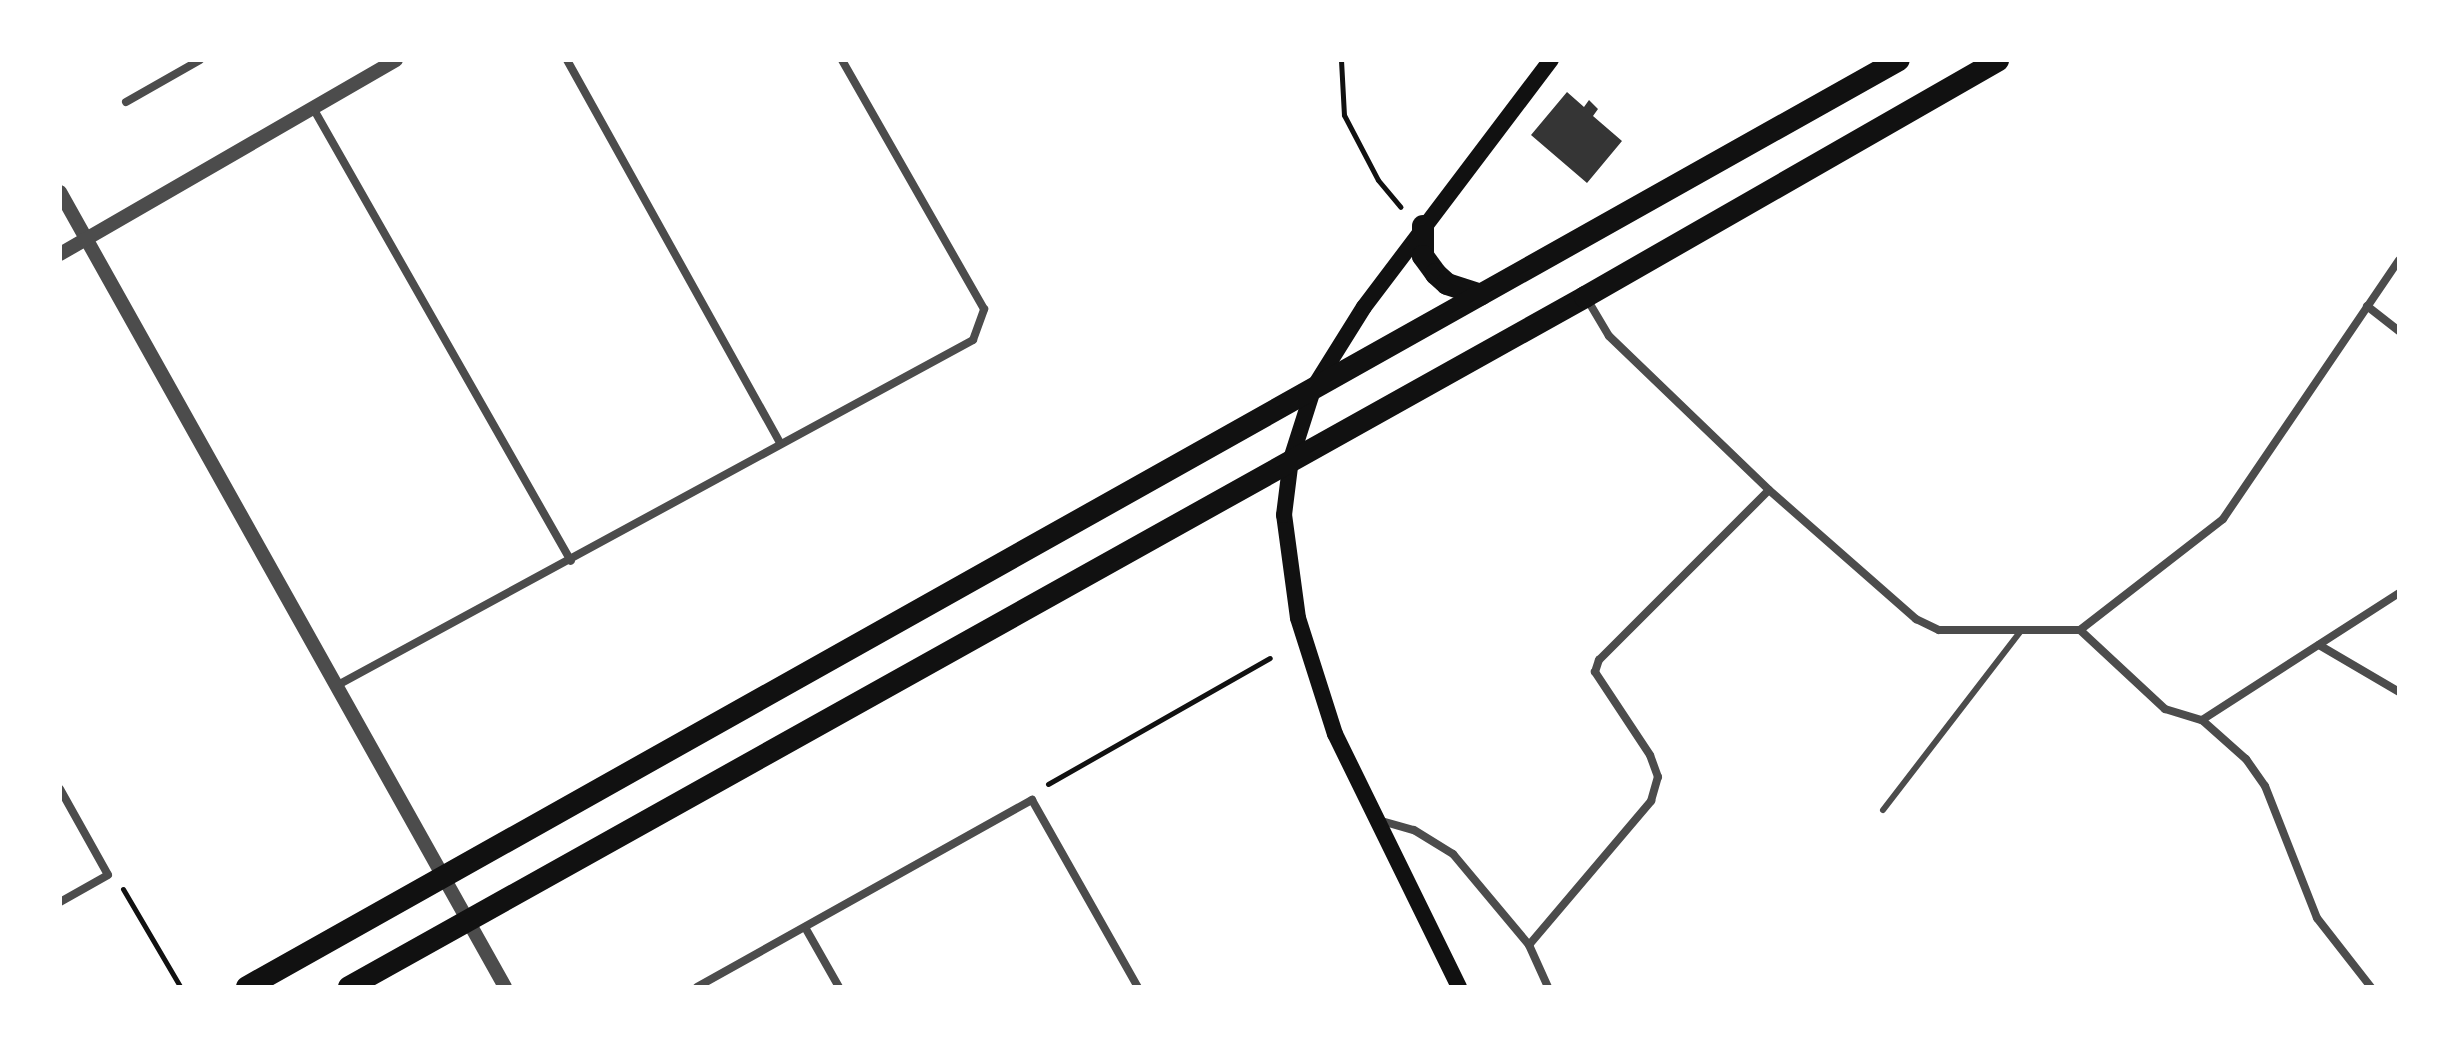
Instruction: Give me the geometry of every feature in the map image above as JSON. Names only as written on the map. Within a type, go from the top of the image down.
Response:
[{"type":"highway","points":[[247,987],[1899,60]]},
{"type":"highway","points":[[349,987],[1585,297],[1998,60]]},
{"type":"highway","points":[[1423,226],[1423,256],[1436,274],[1447,284],[1480,295]]},
{"type":"main road","points":[[1459,987],[1335,734],[1298,618],[1284,515],[1291,459],[1314,387],[1423,226],[1551,60]]},
{"type":"street","points":[[126,102],[200,60]]},
{"type":"street","points":[[60,254],[396,60]]},
{"type":"street","points":[[567,60],[780,443]]},
{"type":"street","points":[[335,687],[973,340],[984,309],[842,60]]},
{"type":"street","points":[[313,108],[571,561]]},
{"type":"street","points":[[60,192],[505,987]]},
{"type":"street","points":[[1585,297],[1609,336],[1769,490],[1916,619],[1939,630],[2080,630],[2223,519],[2399,260]]},
{"type":"street","points":[[2367,306],[2399,331]]},
{"type":"street","points":[[1529,945],[1651,801],[1658,777],[1650,755],[1595,672],[1599,660],[1769,490]]},
{"type":"street","points":[[2202,720],[2399,593]]},
{"type":"street","points":[[2080,630],[2165,709],[2202,720],[2246,759],[2265,786],[2317,918],[2371,987]]},
{"type":"street","points":[[2319,645],[2399,692]]},
{"type":"street","points":[[60,789],[108,875],[60,902]]},
{"type":"street","points":[[697,987],[806,929],[1032,800],[1138,987]]},
{"type":"street","points":[[1376,819],[1414,830],[1453,854],[1529,945],[1548,987]]},
{"type":"street","points":[[806,929],[839,987]]},
{"type":"lane","points":[[1883,810],[2021,631]]},
{"type":"path","points":[[1341,60],[1344,115],[1364,157],[1396,202],[1423,226]]},
{"type":"path","points":[[1032,800],[1055,777],[1270,658]]},
{"type":"path","points":[[108,875],[123,889],[180,986]]},
{"type":"building","points":[[1567,92],[1584,107],[1589,100],[1598,109],[1593,116],[1622,141],[1587,183],[1531,135]]}]
